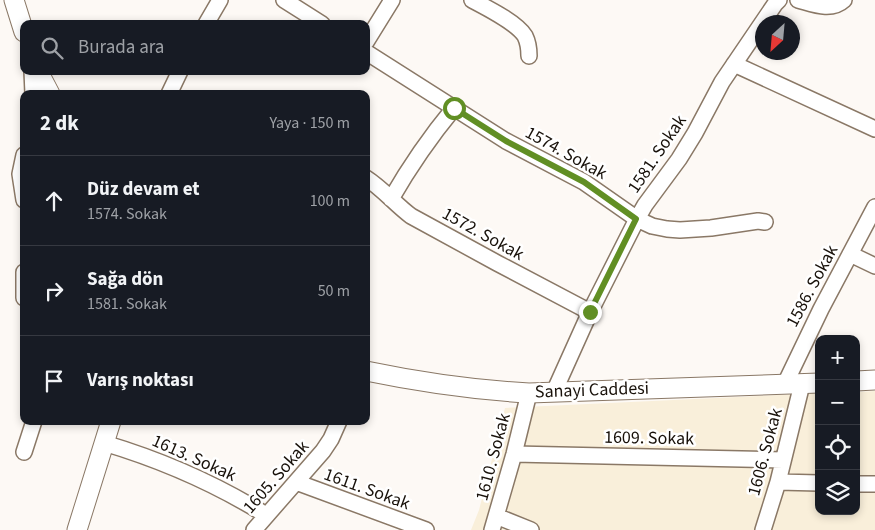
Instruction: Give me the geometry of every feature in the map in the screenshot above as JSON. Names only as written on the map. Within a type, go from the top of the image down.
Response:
[{"type":"street","points":[[14,0],[20,20]]},
{"type":"street","points":[[208,20],[220,0]]},
{"type":"street","points":[[284,0],[316,20]]},
{"type":"street","points":[[370,36],[392,0]]},
{"type":"street","points":[[472,0],[503,17],[518,29],[528,44],[530,56]]},
{"type":"street","name":"1581. Sokak","points":[[554,392],[590,312],[636,219],[679,159],[722,82],[779,0]]},
{"type":"street","points":[[798,0],[828,8],[836,6],[844,0]]},
{"type":"street","name":"1574. Sokak","points":[[370,55],[506,141],[584,182],[636,219],[652,226],[667,230],[680,230],[765,222]]},
{"type":"street","points":[[734,64],[875,128]]},
{"type":"street","points":[[32,75],[33,90]]},
{"type":"street","points":[[40,75],[48,90]]},
{"type":"street","points":[[171,90],[178,75]]},
{"type":"street","points":[[391,199],[421,150],[454,108]]},
{"type":"street","name":"1572. Sokak","points":[[370,181],[411,216],[590,312]]},
{"type":"street","name":"1586. Sokak","points":[[802,384],[800,351],[875,207]]},
{"type":"street","points":[[850,254],[875,266]]},
{"type":"street","name":"Sanayi Caddesi","points":[[370,371],[420,381],[529,393],[802,384]]},
{"type":"street","points":[[860,381],[875,380]]},
{"type":"street","name":"1606. Sokak","points":[[763,530],[778,482],[802,384]]},
{"type":"street","name":"1610. Sokak","points":[[494,523],[529,393]]},
{"type":"street","points":[[24,452],[33,425]]},
{"type":"street","points":[[78,530],[110,425]]},
{"type":"street","name":"1605. Sokak","points":[[254,530],[323,451],[332,439],[337,425]]},
{"type":"street","name":"1613. Sokak","points":[[104,444],[141,455],[190,475],[228,493],[266,515]]},
{"type":"street","name":"1609. Sokak","points":[[514,454],[783,460]]},
{"type":"street","name":"1611. Sokak","points":[[296,482],[426,530]]},
{"type":"street","points":[[778,482],[815,483]]},
{"type":"street","points":[[860,484],[875,484]]},
{"type":"street","points":[[494,523],[531,530]]},
{"type":"shaded area","points":[[875,391],[875,530],[471,530],[479,510],[505,408],[815,393],[815,515],[860,515],[860,392]]},
{"type":"route","points":[[454,108],[525,152],[584,182],[636,219],[590,312]]}]
